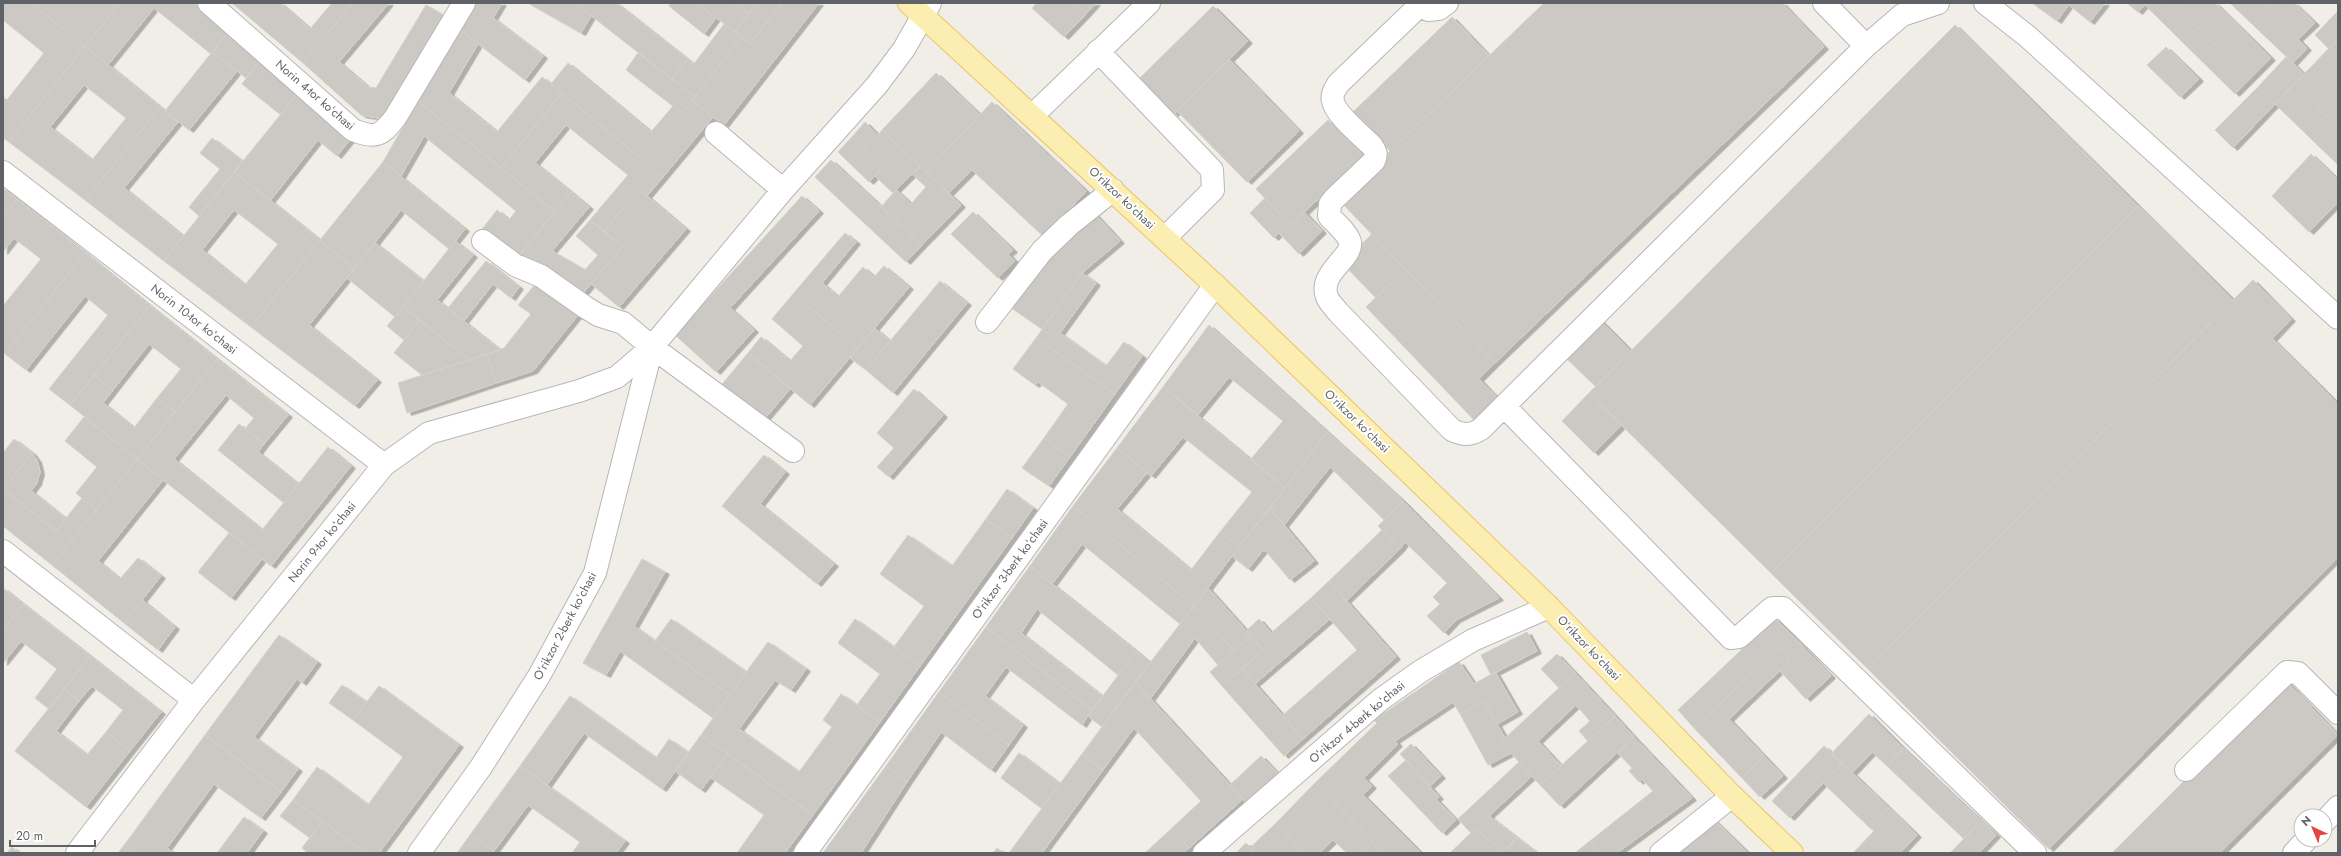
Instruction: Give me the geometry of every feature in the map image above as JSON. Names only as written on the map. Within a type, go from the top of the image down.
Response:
[{"type":"main road","name":"Oʻrikzor koʻchasi","points":[[921,7],[1033,115],[1215,285],[1549,606],[1732,796],[1792,853]]},
{"type":"street","name":"Norin 4-tor koʻchasi","points":[[209,3],[353,130],[369,136],[384,132],[395,118],[464,3]]},
{"type":"street","points":[[1033,115],[1149,3]]},
{"type":"street","points":[[1447,3],[1440,9],[1428,10],[1421,4],[1338,84],[1333,92],[1333,101],[1336,109],[1372,146],[1376,152],[1376,156],[1374,161],[1330,204],[1329,216],[1347,236],[1350,243],[1349,250],[1332,270],[1326,285],[1327,296],[1338,312],[1452,430],[1462,435],[1472,434],[1481,429],[1866,46],[1902,15],[1938,3]]},
{"type":"street","points":[[1824,3],[1866,46]]},
{"type":"street","points":[[1985,3],[2027,36],[2338,318]]},
{"type":"street","name":"Norin 9-tor koʻchasi","points":[[77,853],[194,700],[384,465],[429,433],[579,391],[617,377],[652,347],[783,190],[877,85],[904,49],[921,7]]},
{"type":"street","points":[[1098,51],[1212,170],[1213,190],[1165,238]]},
{"type":"street","points":[[716,133],[783,190]]},
{"type":"street","name":"Norin 10-tor koʻchasi","points":[[3,172],[384,465]]},
{"type":"street","points":[[987,322],[1042,251],[1069,225],[1113,190]]},
{"type":"street","points":[[483,241],[515,265],[541,276],[584,307],[598,315],[623,324],[793,451]]},
{"type":"street","name":"Oʻrikzor 3-berk koʻchasi","points":[[805,853],[1215,285]]},
{"type":"street","name":"Oʻrikzor 2-berk koʻchasi","points":[[419,853],[481,767],[539,676],[595,573],[652,347]]},
{"type":"street","points":[[1504,406],[1731,638],[1739,637],[1772,608],[1783,608],[2035,853]]},
{"type":"street","points":[[3,551],[194,700]]},
{"type":"street","name":"Oʻrikzor 4-berk koʻchasi","points":[[1204,853],[1380,700],[1421,671],[1474,640],[1549,606]]},
{"type":"street","points":[[2186,770],[2286,672],[2298,674],[2334,702]]},
{"type":"street","points":[[1661,853],[1732,796]]},
{"type":"building","points":[[3,3],[31,3],[85,46],[9,142],[3,138],[3,97],[7,100],[44,53],[3,20]]},
{"type":"building","points":[[31,3],[120,3],[85,46]]},
{"type":"building","points":[[120,3],[195,3],[229,31],[211,54],[154,8],[108,65],[85,46]]},
{"type":"building","points":[[232,3],[280,3],[310,29],[332,3],[353,3],[303,63]]},
{"type":"building","points":[[353,3],[389,3],[339,62],[368,87],[376,88],[426,5],[446,17],[388,112],[379,118],[361,115],[303,63]]},
{"type":"building","points":[[476,3],[502,3],[493,18],[543,56],[525,80],[460,30]]},
{"type":"building","points":[[528,3],[575,3],[591,16],[581,33]]},
{"type":"building","points":[[575,3],[616,3],[687,59],[672,79]]},
{"type":"building","points":[[671,3],[697,3],[716,18],[704,34],[669,6]]},
{"type":"building","points":[[697,3],[734,3],[749,14],[735,32]]},
{"type":"building","points":[[734,3],[757,3],[749,14]]},
{"type":"building","points":[[757,3],[782,3],[750,44],[735,32]]},
{"type":"building","points":[[782,3],[819,3],[724,125],[692,101],[741,37],[750,44]]},
{"type":"building","points":[[1037,3],[1075,3],[1086,14],[1064,37],[1032,8]]},
{"type":"building","points":[[1075,3],[1096,3],[1086,14]]},
{"type":"building","points":[[1544,3],[1782,3],[1824,47],[1495,363],[1339,200]]},
{"type":"building","points":[[2032,3],[2070,3],[2057,21]]},
{"type":"building","points":[[2070,3],[2105,3],[2090,22],[2069,5]]},
{"type":"building","points":[[2127,3],[2146,3],[2138,12]]},
{"type":"building","points":[[2146,3],[2173,3],[2250,79],[2235,94],[2145,5]]},
{"type":"building","points":[[2173,3],[2215,3],[2271,58],[2250,79]]},
{"type":"building","points":[[2230,3],[2274,3],[2253,25]]},
{"type":"building","points":[[2274,3],[2294,3],[2315,23],[2298,39],[2307,48],[2293,63],[2253,25]]},
{"type":"building","points":[[1213,6],[1248,41],[1174,114],[1140,78]]},
{"type":"building","points":[[2337,12],[2338,39],[2329,49],[2315,35]]},
{"type":"building","points":[[1452,17],[1489,56],[1390,151],[1353,112]]},
{"type":"building","points":[[724,24],[741,37],[695,97],[672,79],[687,59],[694,64]]},
{"type":"building","points":[[1955,25],[2138,206],[1771,573],[1589,393]]},
{"type":"building","points":[[460,30],[478,44],[449,93],[497,132],[542,77],[562,93],[501,168],[418,101]]},
{"type":"building","points":[[229,31],[260,61],[246,78],[212,52]]},
{"type":"building","points":[[2338,39],[2338,84],[2316,106],[2338,127],[2338,165],[2275,104]]},
{"type":"building","points":[[85,46],[160,107],[85,200],[9,142]],"holes":[[[84,85],[126,118],[92,160],[50,127]]]},
{"type":"building","points":[[2166,47],[2199,79],[2180,97],[2147,65]]},
{"type":"building","points":[[212,52],[237,71],[189,130],[165,111]]},
{"type":"building","points":[[638,53],[695,97],[682,113],[626,70]]},
{"type":"building","points":[[2286,57],[2304,74],[2275,104],[2258,87]]},
{"type":"building","points":[[1229,59],[1299,131],[1247,182],[1177,111]]},
{"type":"building","points":[[260,61],[299,92],[281,115],[242,84]]},
{"type":"building","points":[[568,63],[651,132],[673,106],[682,113],[692,101],[713,117],[663,177],[551,84]]},
{"type":"building","points":[[936,73],[980,115],[926,172],[882,130]]},
{"type":"building","points":[[2337,85],[2338,86],[2338,127],[2316,106]]},
{"type":"building","points":[[2258,87],[2275,104],[2233,148],[2215,130]]},
{"type":"building","points":[[299,92],[353,136],[337,156],[318,140],[270,201],[234,172]]},
{"type":"building","points":[[562,93],[663,177],[647,196],[639,189],[604,231],[590,220],[628,175],[566,125],[535,163],[571,192],[555,212],[501,168]]},
{"type":"building","points":[[418,101],[555,212],[515,260],[480,232],[497,210],[509,220],[516,211],[424,136],[401,176],[383,162]]},
{"type":"building","points":[[992,102],[1086,191],[1044,237],[972,170],[949,193],[926,172]]},
{"type":"building","points":[[160,107],[178,122],[124,188],[183,236],[164,261],[85,200]]},
{"type":"building","points":[[1328,120],[1363,156],[1291,225],[1256,189]]},
{"type":"building","points":[[865,122],[878,135],[882,130],[920,166],[893,193],[875,176],[883,167],[852,137]]},
{"type":"building","points":[[852,137],[883,167],[869,182],[838,152]]},
{"type":"building","points":[[212,138],[243,162],[199,216],[189,207],[220,169],[200,153]]},
{"type":"building","points":[[2311,154],[2338,180],[2338,202],[2309,232],[2272,196]]},
{"type":"building","points":[[831,160],[922,245],[906,262],[815,177]]},
{"type":"building","points":[[383,162],[465,229],[449,249],[401,210],[354,269],[320,240]]},
{"type":"building","points":[[920,166],[961,205],[922,245],[881,207],[896,190],[911,204],[926,187],[912,174]]},
{"type":"building","points":[[234,172],[320,240],[251,327],[164,261]],"holes":[[[234,210],[278,244],[245,285],[202,250]]]},
{"type":"building","points":[[3,188],[17,199],[3,217]]},
{"type":"building","points":[[639,189],[686,229],[619,307],[591,284],[622,247],[604,231]]},
{"type":"building","points":[[571,192],[589,207],[552,251],[585,270],[598,255],[576,236],[590,220],[622,247],[580,297],[515,260]]},
{"type":"building","points":[[802,196],[819,211],[730,308],[754,330],[716,372],[675,335]]},
{"type":"building","points":[[1265,198],[1291,225],[1304,212],[1322,231],[1299,254],[1279,233],[1274,238],[1250,213]]},
{"type":"building","points":[[17,199],[85,253],[5,354],[3,352],[3,306],[41,259],[14,238],[3,252],[3,217]]},
{"type":"building","points":[[2138,206],[2233,300],[1868,669],[1771,573]]},
{"type":"building","points":[[973,212],[1013,250],[1008,254],[1015,261],[998,278],[951,234]]},
{"type":"building","points":[[1094,213],[1120,241],[1082,273],[1042,329],[1010,307],[1041,261]]},
{"type":"building","points":[[845,233],[856,242],[822,283],[838,297],[863,267],[874,277],[884,266],[909,287],[858,348],[793,294]]},
{"type":"building","points":[[1372,234],[1405,269],[1376,298],[1342,263]]},
{"type":"building","points":[[320,240],[354,269],[309,325],[377,380],[355,406],[251,327]]},
{"type":"building","points":[[455,241],[473,255],[437,300],[500,350],[469,360],[403,307]]},
{"type":"building","points":[[375,243],[423,281],[395,317],[347,278]]},
{"type":"building","points":[[85,253],[150,306],[70,405],[49,389],[108,315],[85,296],[26,370],[5,354]]},
{"type":"building","points":[[486,261],[519,287],[511,298],[493,284],[464,321],[448,308]]},
{"type":"building","points":[[1405,269],[1495,363],[1479,379],[1497,398],[1474,420],[1366,307]]},
{"type":"building","points":[[1082,273],[1096,283],[1060,333],[1106,366],[1124,342],[1142,356],[1115,394],[1036,338]]},
{"type":"building","points":[[2253,280],[2291,319],[2272,339],[2233,300]]},
{"type":"building","points":[[940,281],[967,303],[893,393],[866,370]]},
{"type":"building","points":[[537,282],[578,315],[533,371],[496,383],[487,354],[504,348],[531,314],[518,305]]},
{"type":"building","points":[[793,294],[858,348],[810,405],[748,353],[761,337],[790,361],[803,346],[772,319]]},
{"type":"building","points":[[2233,300],[2338,404],[2338,557],[2049,849],[1868,669]]},
{"type":"building","points":[[150,306],[217,359],[175,412],[157,398],[181,369],[149,344],[113,390],[94,375]]},
{"type":"building","points":[[403,307],[420,320],[404,340],[387,326]]},
{"type":"building","points":[[420,320],[469,360],[422,375],[394,353]]},
{"type":"building","points":[[1600,320],[1631,351],[1596,387],[1564,356]]},
{"type":"building","points":[[1209,325],[1327,432],[1285,488],[1251,459],[1283,421],[1229,377],[1198,415],[1163,387]]},
{"type":"building","points":[[874,328],[890,341],[866,370],[850,358]]},
{"type":"building","points":[[1036,338],[1115,394],[1070,457],[1044,438],[1068,404],[1038,382],[1035,385],[1013,369]]},
{"type":"building","points":[[748,353],[790,389],[761,423],[719,388]]},
{"type":"building","points":[[487,354],[496,383],[407,413],[398,383]]},
{"type":"building","points":[[217,359],[288,415],[264,444],[245,429],[254,418],[226,395],[174,459],[262,530],[328,447],[351,466],[271,566],[137,459]]},
{"type":"building","points":[[94,375],[113,390],[103,403],[134,428],[157,398],[175,412],[137,459],[70,405]]},
{"type":"building","points":[[1163,387],[1285,488],[1239,547],[1220,532],[1252,492],[1183,437],[1151,476],[1117,448]]},
{"type":"building","points":[[914,389],[943,415],[889,477],[877,467],[894,448],[877,433]]},
{"type":"building","points":[[1589,393],[1622,425],[1594,453],[1562,421]]},
{"type":"building","points":[[84,417],[137,459],[96,510],[76,493],[97,467],[65,441]]},
{"type":"building","points":[[239,424],[264,444],[258,452],[298,484],[284,503],[218,450]]},
{"type":"building","points":[[1327,432],[1403,501],[1384,520],[1330,467],[1284,525],[1270,508]]},
{"type":"building","points":[[1044,438],[1070,457],[1049,486],[1022,468]]},
{"type":"building","points":[[14,439],[32,453],[3,489],[3,453]]},
{"type":"building","points":[[1117,448],[1147,473],[1117,509],[1191,570],[1220,532],[1239,547],[1194,606],[1073,506]]},
{"type":"building","points":[[32,453],[37,460],[40,472],[37,483],[31,491],[66,519],[56,531],[3,489]]},
{"type":"building","points":[[764,455],[785,472],[760,504],[834,564],[817,584],[722,506]]},
{"type":"building","points":[[137,459],[163,480],[98,561],[120,579],[138,558],[161,576],[124,623],[52,565]]},
{"type":"building","points":[[3,489],[56,531],[82,498],[96,510],[52,565],[3,526]]},
{"type":"building","points":[[1007,489],[1033,508],[1012,538],[986,519]]},
{"type":"building","points":[[1403,501],[1499,598],[1456,620],[1433,597],[1447,583],[1405,542],[1400,549],[1378,526]]},
{"type":"building","points":[[1073,506],[1194,606],[1180,624],[1082,544],[1052,584],[1030,566]]},
{"type":"building","points":[[1270,508],[1314,561],[1290,580],[1264,549],[1248,569],[1232,556]]},
{"type":"building","points":[[986,519],[1012,538],[920,666],[894,647],[924,606],[880,574],[908,535],[952,566]]},
{"type":"building","points":[[1382,530],[1400,549],[1346,601],[1329,581]]},
{"type":"building","points":[[229,533],[262,559],[231,598],[198,572]]},
{"type":"building","points":[[642,559],[665,572],[634,626],[730,695],[713,718],[620,651],[606,675],[583,663]]},
{"type":"building","points":[[1030,566],[1136,651],[1118,675],[1037,609],[1021,633],[1102,696],[1092,710],[986,627]]},
{"type":"building","points":[[1329,581],[1396,657],[1303,739],[1283,715],[1357,650],[1311,598]]},
{"type":"building","points":[[3,588],[23,604],[3,630]]},
{"type":"building","points":[[1208,588],[1251,636],[1234,651],[1194,606]]},
{"type":"building","points":[[1311,598],[1330,619],[1255,684],[1242,669],[1263,650],[1246,631],[1259,619],[1271,633]]},
{"type":"building","points":[[142,600],[175,627],[158,650],[124,623]]},
{"type":"building","points":[[23,604],[90,656],[49,709],[35,698],[57,669],[21,641],[3,663],[3,630]]},
{"type":"building","points":[[1440,604],[1456,620],[1444,633],[1427,616]]},
{"type":"building","points":[[1194,606],[1234,651],[1218,665],[1195,638],[1150,699],[1135,682]]},
{"type":"building","points":[[1775,618],[1831,676],[1806,699],[1780,671],[1791,660],[1779,648],[1694,728],[1678,710]]},
{"type":"building","points":[[671,619],[746,672],[730,695],[655,641]]},
{"type":"building","points":[[855,619],[920,666],[880,722],[857,705],[880,674],[838,643]]},
{"type":"building","points":[[986,627],[1092,710],[1082,725],[1006,667],[985,696],[1023,725],[1009,745],[939,692]]},
{"type":"building","points":[[1527,632],[1537,651],[1491,675],[1481,655]]},
{"type":"building","points":[[279,635],[317,662],[302,683],[297,679],[254,737],[298,769],[281,792],[205,735]]},
{"type":"building","points":[[1251,636],[1263,650],[1222,686],[1210,672]]},
{"type":"building","points":[[768,642],[806,669],[791,690],[775,680],[739,729],[799,772],[832,727],[823,720],[841,694],[880,722],[813,815],[701,735]]},
{"type":"building","points":[[1779,648],[1791,660],[1729,719],[1764,756],[1742,778],[1694,728]]},
{"type":"building","points":[[1136,651],[1150,663],[1102,727],[1088,716]]},
{"type":"building","points":[[1557,654],[1575,673],[1559,688],[1541,669]]},
{"type":"building","points":[[90,656],[161,712],[130,751],[106,732],[123,710],[92,686],[79,701],[64,689]]},
{"type":"building","points":[[1459,662],[1474,684],[1495,672],[1518,712],[1497,724],[1484,701],[1460,714],[1453,702],[1395,741],[1374,720]]},
{"type":"building","points":[[1242,669],[1303,739],[1284,756],[1222,686]]},
{"type":"building","points":[[1575,673],[1615,716],[1588,741],[1579,731],[1590,721],[1576,705],[1538,741],[1561,766],[1540,785],[1501,742]]},
{"type":"building","points":[[2285,680],[2338,735],[2220,853],[2112,853]]},
{"type":"building","points":[[1135,682],[1243,799],[1189,848],[1171,829],[1201,801],[1134,728],[1103,770],[1082,754]]},
{"type":"building","points":[[342,685],[366,702],[353,720],[329,703]]},
{"type":"building","points":[[379,686],[459,745],[379,853],[365,853],[293,800],[317,767],[368,805],[403,757],[353,720]]},
{"type":"building","points":[[64,689],[79,701],[56,731],[87,755],[106,732],[130,751],[86,807],[15,751]]},
{"type":"building","points":[[939,692],[1009,745],[991,770],[941,732],[907,782],[886,766]]},
{"type":"building","points":[[570,696],[656,758],[669,739],[689,753],[662,789],[584,733],[547,785],[520,766]]},
{"type":"building","points":[[1484,701],[1505,738],[1501,742],[1511,753],[1488,765],[1460,714]]},
{"type":"building","points":[[1869,714],[1903,748],[1887,766],[1872,752],[1852,773],[1831,754]]},
{"type":"building","points":[[1615,716],[1634,737],[1560,806],[1540,785]]},
{"type":"building","points":[[1377,723],[1398,744],[1364,778],[1372,786],[1363,795],[1421,853],[1384,853],[1315,783]]},
{"type":"building","points":[[205,735],[281,792],[261,818],[214,784],[167,848],[174,853],[137,853],[125,844]]},
{"type":"building","points":[[701,735],[728,754],[701,790],[675,771]]},
{"type":"building","points":[[1634,737],[1692,798],[1617,853],[1601,853],[1590,841],[1653,791],[1642,779],[1639,782],[1629,771],[1632,768],[1618,753]]},
{"type":"building","points":[[1411,744],[1441,776],[1430,786],[1400,754]]},
{"type":"building","points":[[1824,746],[1842,763],[1790,818],[1772,801]]},
{"type":"building","points":[[1903,748],[1981,821],[1964,839],[1887,766]]},
{"type":"building","points":[[1019,753],[1060,784],[1041,808],[1001,778]]},
{"type":"building","points":[[728,754],[813,815],[785,853],[737,853],[764,815],[710,777]]},
{"type":"building","points":[[1082,754],[1103,770],[1042,853],[1009,853]]},
{"type":"building","points":[[1261,756],[1278,774],[1247,804],[1230,785]]},
{"type":"building","points":[[1764,756],[1783,776],[1760,797],[1742,778]]},
{"type":"building","points":[[1406,760],[1439,797],[1436,799],[1456,820],[1442,833],[1388,776]]},
{"type":"building","points":[[1519,762],[1532,776],[1489,816],[1516,837],[1504,852],[1475,829],[1471,833],[1458,819]]},
{"type":"building","points":[[1842,763],[1889,808],[1870,828],[1823,783]]},
{"type":"building","points":[[520,766],[625,841],[616,853],[572,853],[580,842],[528,805],[494,851],[470,835]]},
{"type":"building","points":[[886,766],[907,782],[861,853],[823,853]]},
{"type":"building","points":[[1315,783],[1373,842],[1362,853],[1347,853],[1333,840],[1320,853],[1305,853],[1276,823]]},
{"type":"building","points":[[293,800],[322,821],[310,838],[280,816]]},
{"type":"building","points":[[1889,808],[1917,835],[1900,853],[1853,853],[1874,831],[1870,828]]},
{"type":"building","points":[[244,817],[263,831],[247,853],[217,853]]},
{"type":"building","points":[[1714,820],[1748,853],[1676,853]]},
{"type":"building","points":[[322,821],[365,853],[308,853],[302,848]]},
{"type":"building","points":[[1981,821],[1996,835],[1979,853],[1950,853]]},
{"type":"building","points":[[1276,823],[1305,853],[1255,853],[1250,848]]},
{"type":"building","points":[[1171,829],[1189,848],[1184,853],[1145,853]]},
{"type":"building","points":[[1475,829],[1504,852],[1506,853],[1450,853]]},
{"type":"building","points":[[470,835],[494,851],[496,853],[457,853]]},
{"type":"building","points":[[1516,837],[1537,853],[1506,853]]},
{"type":"building","points":[[1590,841],[1601,853],[1575,853]]},
{"type":"building","points":[[1373,842],[1384,853],[1362,853]]},
{"type":"building","points":[[1246,843],[1255,853],[1236,853]]},
{"type":"building","points":[[125,844],[137,853],[118,853]]},
{"type":"building","points":[[12,847],[19,853],[7,853]]},
{"type":"building","points":[[997,848],[1004,853],[993,853]]}]
